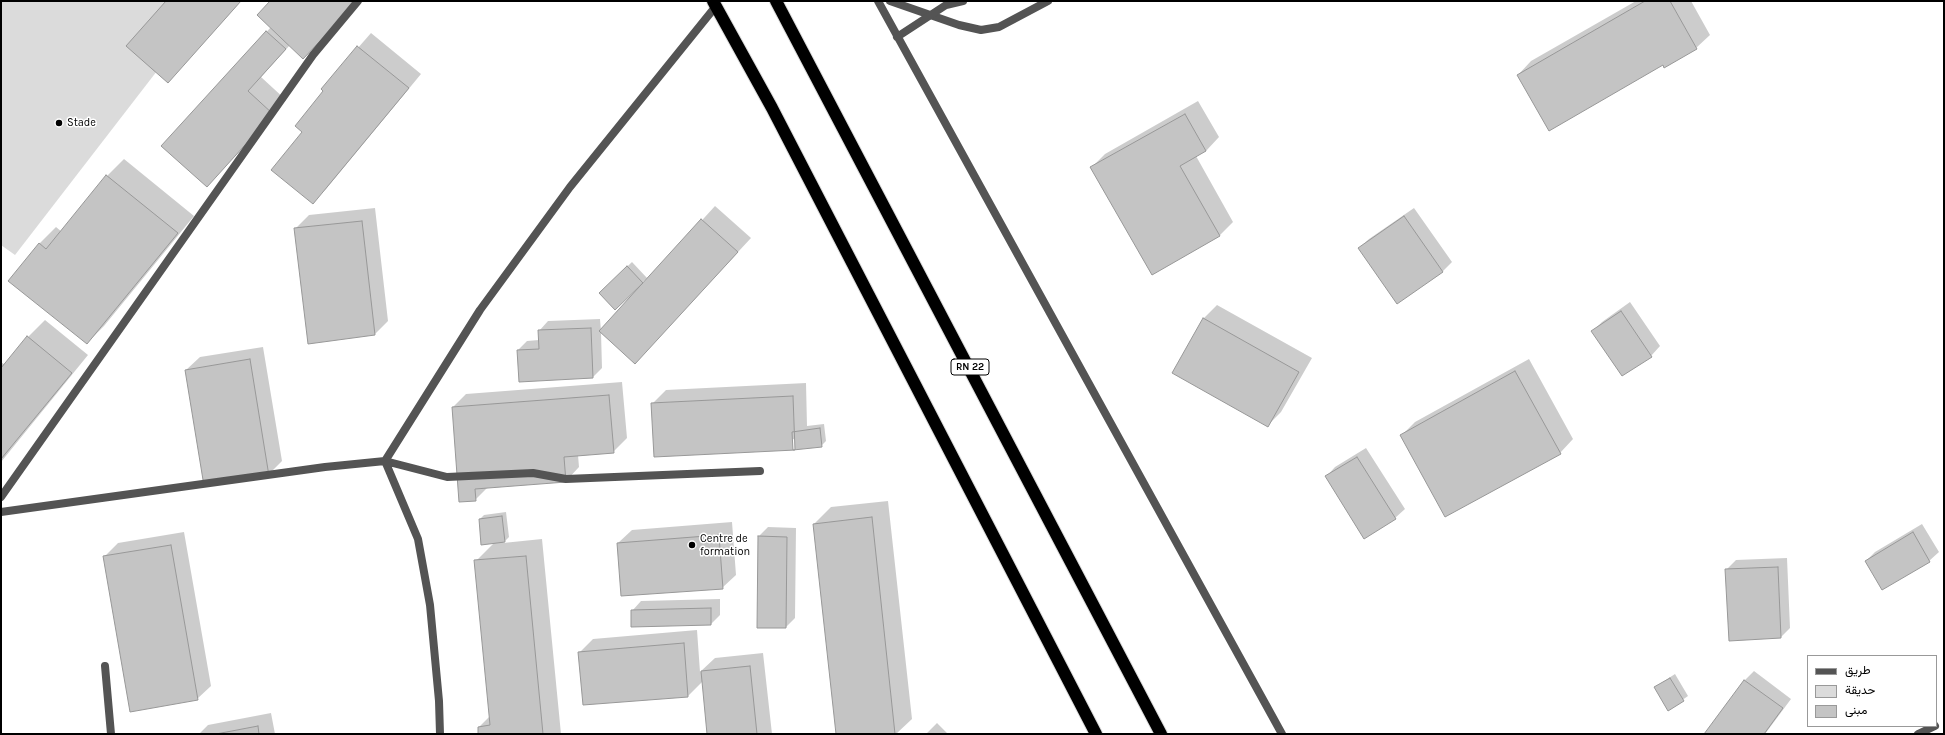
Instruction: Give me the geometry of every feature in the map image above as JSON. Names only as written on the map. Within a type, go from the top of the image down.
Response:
[{"type":"highway","name":"RN 22","points":[[776,1],[1161,734]]},
{"type":"highway","points":[[715,4],[772,108],[1096,734]]},
{"type":"street","points":[[1,498],[313,55],[358,1]]},
{"type":"street","points":[[878,1],[1282,734]]},
{"type":"street","points":[[890,1],[959,25],[982,30],[999,27],[1048,1]]},
{"type":"street","points":[[897,37],[946,5],[963,1]]},
{"type":"street","points":[[385,461],[480,310],[570,187],[715,4]]},
{"type":"street","points":[[385,461],[418,538],[430,605],[439,701],[440,734]]},
{"type":"street","points":[[1,512],[385,461],[447,476],[533,473],[566,479],[760,471]]},
{"type":"street","points":[[105,666],[111,734]]},
{"type":"street","points":[[1918,734],[1934,727]]},
{"type":"green space","name":"Stade","points":[[1,1],[211,1],[15,255],[1,245]]},
{"type":"building","points":[[166,1],[241,1],[168,83],[126,46]]},
{"type":"building","points":[[270,1],[354,1],[356,3],[303,59],[257,15]]},
{"type":"building","points":[[1645,1],[1670,1],[1697,49],[1664,68],[1663,65],[1549,131],[1517,75]]},
{"type":"building","points":[[266,31],[286,49],[248,91],[273,114],[207,187],[161,146]]},
{"type":"building","points":[[357,46],[409,88],[313,204],[271,170],[302,132],[295,126],[323,91],[321,89]]},
{"type":"building","points":[[1185,114],[1206,151],[1180,166],[1220,236],[1152,275],[1090,167]]},
{"type":"building","points":[[106,175],[178,233],[87,344],[8,281],[39,243],[46,249]]},
{"type":"building","points":[[1404,216],[1443,272],[1397,304],[1358,248]]},
{"type":"building","points":[[701,219],[738,252],[635,364],[599,331]]},
{"type":"building","points":[[362,221],[375,335],[308,344],[294,228]]},
{"type":"building","points":[[627,266],[643,283],[615,310],[599,293]]},
{"type":"building","points":[[1621,311],[1652,357],[1622,376],[1591,331]]},
{"type":"building","points":[[1203,318],[1299,372],[1268,427],[1172,373]]},
{"type":"building","points":[[591,328],[593,378],[519,382],[517,350],[539,349],[538,330]]},
{"type":"building","points":[[27,336],[72,373],[1,459],[1,368]]},
{"type":"building","points":[[250,359],[269,476],[204,486],[185,370]]},
{"type":"building","points":[[1515,371],[1561,454],[1445,517],[1400,435]]},
{"type":"building","points":[[609,395],[614,453],[564,457],[566,482],[475,489],[476,501],[459,502],[452,407]]},
{"type":"building","points":[[793,396],[795,450],[654,457],[651,403]]},
{"type":"building","points":[[820,428],[822,447],[793,450],[792,432]]},
{"type":"building","points":[[1357,457],[1396,519],[1364,539],[1325,476]]},
{"type":"building","points":[[502,516],[505,542],[481,545],[479,519]]},
{"type":"building","points":[[872,517],[895,734],[836,734],[813,524]]},
{"type":"building","points":[[1913,532],[1930,562],[1882,590],[1865,561]]},
{"type":"building","points":[[719,535],[723,589],[621,596],[617,543]]},
{"type":"building","points":[[758,536],[787,537],[786,628],[757,628]]},
{"type":"building","points":[[171,545],[198,700],[130,712],[103,556]]},
{"type":"building","points":[[526,556],[543,734],[478,734],[478,727],[490,725],[474,560]]},
{"type":"building","points":[[1778,567],[1781,638],[1729,641],[1725,569]]},
{"type":"building","points":[[711,608],[711,625],[631,627],[631,610]]},
{"type":"building","points":[[684,643],[688,697],[583,705],[578,652]]},
{"type":"building","points":[[750,666],[757,734],[707,734],[701,671]]},
{"type":"building","points":[[1670,678],[1684,701],[1668,711],[1654,687]]},
{"type":"building","points":[[1744,680],[1783,708],[1764,734],[1704,734]]},
{"type":"building","points":[[258,726],[259,734],[216,734]]},
{"type":"place","name":"Stade","points":[[59,123]]},
{"type":"place","name":"Centre de formation","points":[[692,545]]}]
